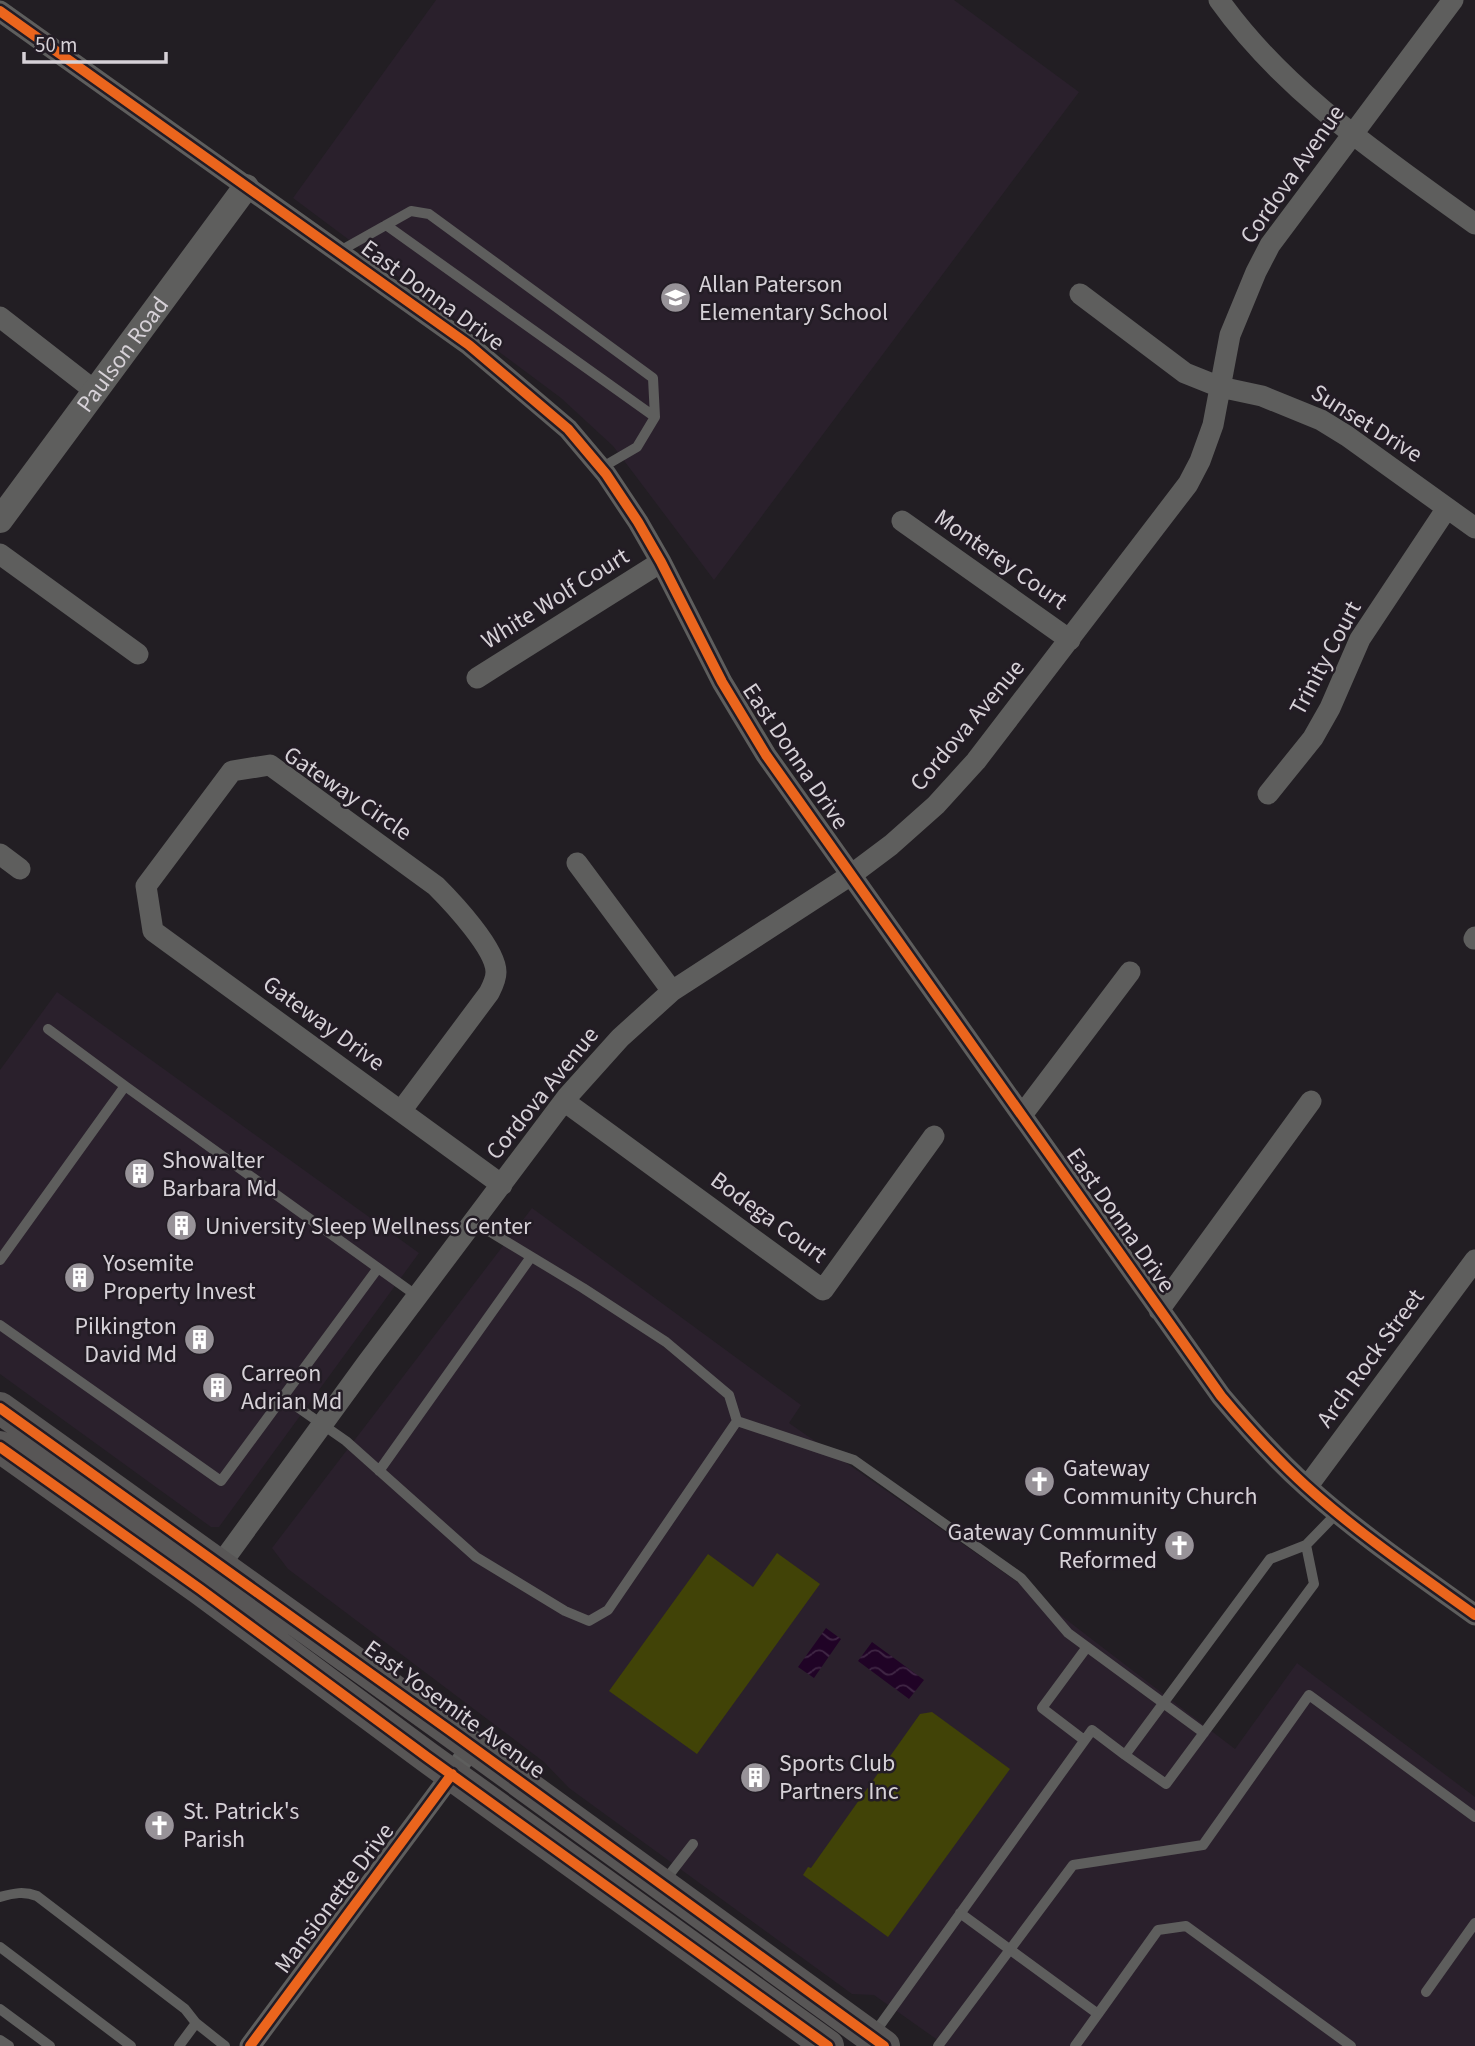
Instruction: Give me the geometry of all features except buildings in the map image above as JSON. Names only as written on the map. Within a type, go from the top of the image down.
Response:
[{"type":"main road","name":"East Yosemite Avenue","points":[[0,1408],[878,2041]]},
{"type":"main road","points":[[0,1447],[200,1589],[828,2046]]},
{"type":"main road","points":[[70,1497],[97,1497],[196,1564],[220,1566]]},
{"type":"street","points":[[1219,0],[1261,50],[1352,135],[1475,224]]},
{"type":"street","name":"Cordova Avenue","points":[[220,1566],[417,1296],[564,1101],[620,1038],[672,991],[851,875],[901,836],[944,796],[976,761],[1188,484],[1213,425],[1230,335],[1261,263],[1287,220],[1453,0]]},
{"type":"street","name":"East Donna Drive","points":[[0,11],[469,345],[568,429],[601,468],[638,522],[662,562],[743,719],[1221,1396],[1249,1429],[1307,1487],[1383,1548],[1475,1615]]},
{"type":"street","name":"Paulson Road","points":[[0,520],[246,187]]},
{"type":"street","name":"Sunset Drive","points":[[1080,294],[1185,373],[1220,387],[1262,396],[1321,420],[1475,528]]},
{"type":"street","points":[[0,317],[95,391]]},
{"type":"street","name":"Trinity Court","points":[[1268,794],[1313,738],[1330,708],[1360,639],[1447,508]]},
{"type":"street","name":"Monterey Court","points":[[902,521],[1070,640]]},
{"type":"street","points":[[0,554],[138,654]]},
{"type":"street","name":"White Wolf Court","points":[[477,678],[662,562]]},
{"type":"street","name":"Gateway Circle","points":[[146,886],[232,771],[271,765],[436,886],[459,909],[494,959],[496,972],[489,993],[401,1111]]},
{"type":"street","points":[[0,854],[20,869]]},
{"type":"street","points":[[577,863],[672,991]]},
{"type":"street","name":"Gateway Drive","points":[[146,886],[153,931],[502,1185]]},
{"type":"street","points":[[1022,1115],[1130,972]]},
{"type":"street","name":"Bodega Court","points":[[564,1101],[823,1290],[934,1136]]},
{"type":"street","points":[[1159,1310],[1311,1101]]},
{"type":"street","name":"Arch Rock Street","points":[[1307,1487],[1475,1260]]},
{"type":"street","name":"Mansionette Drive","points":[[250,2046],[472,1747]]},
{"type":"lane","points":[[338,252],[411,211],[429,214],[653,378],[655,417],[637,447],[601,468]]},
{"type":"lane","points":[[386,225],[655,417]]},
{"type":"lane","points":[[48,1029],[417,1296]]},
{"type":"lane","points":[[0,1260],[125,1086]]},
{"type":"lane","points":[[474,1222],[666,1342],[729,1395],[737,1421]]},
{"type":"lane","points":[[379,1471],[531,1257]]},
{"type":"lane","points":[[0,1325],[221,1481],[378,1268]]},
{"type":"lane","points":[[283,1397],[346,1441],[476,1558],[565,1611],[589,1621],[608,1609],[737,1421]]},
{"type":"lane","points":[[737,1421],[854,1460],[1021,1578],[1068,1633],[1203,1733]]},
{"type":"lane","points":[[1125,1755],[1270,1559],[1306,1545],[1338,1512]]},
{"type":"lane","points":[[878,2041],[960,1913],[1092,1730],[1166,1784],[1314,1584],[1306,1545]]},
{"type":"lane","points":[[1084,1740],[1042,1708],[1087,1647]]},
{"type":"lane","points":[[938,2046],[1073,1865],[1203,1844],[1309,1695],[1475,1817]]},
{"type":"lane","points":[[662,1885],[693,1844]]},
{"type":"lane","points":[[0,1897],[27,1892],[37,1896],[185,2009],[196,2023],[225,2046]]},
{"type":"lane","points":[[960,1913],[1098,2014]]},
{"type":"lane","points":[[1426,1992],[1475,1923]]},
{"type":"lane","points":[[1074,2046],[1158,1930],[1186,1926],[1351,2046]]},
{"type":"lane","points":[[0,1947],[131,2046]]},
{"type":"lane","points":[[0,2009],[50,2046]]},
{"type":"lane","points":[[179,2046],[196,2023]]},
{"type":"lane","points":[[0,2040],[9,2046]]},
{"type":"shaded area","name":"Allan Paterson Elementary School","points":[[436,0],[954,0],[1079,92],[714,580],[613,446],[561,398],[293,198]]},
{"type":"shaded area","points":[[57,992],[419,1253],[219,1527],[211,1527],[0,1374],[0,1070]]},
{"type":"shaded area","points":[[532,1208],[801,1405],[789,1423],[1016,1581],[1235,1749],[1297,1663],[1475,1797],[1475,2046],[946,2046],[874,1995],[852,1994],[569,1788],[544,1762],[288,1569],[272,1548]]},
{"type":"shaded area","points":[[777,1553],[820,1584],[697,1754],[609,1691],[708,1554],[753,1587]]},
{"type":"shaded area","points":[[932,1712],[1010,1769],[888,1937],[803,1875],[808,1867],[811,1868],[920,1714]]},
{"type":"water","points":[[826,1628],[841,1639],[814,1678],[798,1667]]},
{"type":"water","points":[[872,1642],[924,1680],[909,1699],[858,1661]]},
{"type":"cycle path","points":[[0,11],[469,345],[568,429],[606,474],[638,522],[722,682],[766,755],[1221,1396],[1273,1454],[1326,1503],[1389,1553],[1475,1615]]},
{"type":"cycle path","points":[[0,1408],[884,2046]]},
{"type":"cycle path","points":[[0,1447],[200,1589],[427,1757],[828,2046]]},
{"type":"cycle path","points":[[250,2046],[452,1774]]},
{"type":"place","name":"Allan Paterson Elementary School","points":[[676,298]]},
{"type":"place","name":"Showalter Barbara Md","points":[[139,1174]]},
{"type":"place","name":"University Sleep Wellness Center","points":[[182,1226]]},
{"type":"place","name":"Yosemite Property Invest","points":[[80,1277]]},
{"type":"place","name":"Pilkington David Md","points":[[200,1340]]},
{"type":"place","name":"Carreon Adrian Md","points":[[218,1387]]},
{"type":"place","name":"Gateway Community Church","points":[[1040,1482]]},
{"type":"place","name":"Gateway Community Reformed","points":[[1180,1546]]},
{"type":"place","name":"Sports Club Partners Inc","points":[[756,1777]]},
{"type":"place","name":"St. Patrick's Parish","points":[[160,1825]]}]
